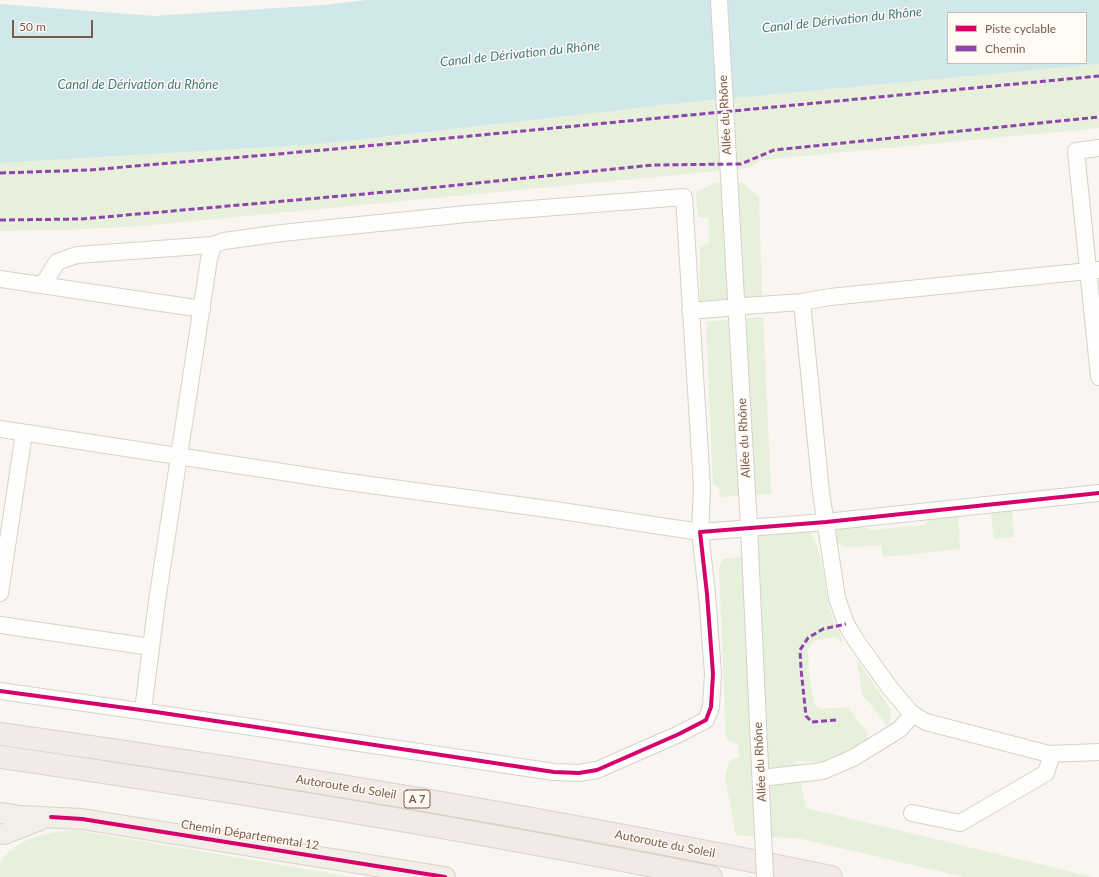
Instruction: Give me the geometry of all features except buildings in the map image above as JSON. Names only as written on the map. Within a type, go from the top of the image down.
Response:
[{"type":"highway","name":"Autoroute du Soleil","points":[[0,734],[203,763],[428,800],[657,842],[831,877]]},
{"type":"highway","name":"Autoroute du Soleil","points":[[0,758],[190,785],[423,824],[710,877]]},
{"type":"main road","name":"Chemin Départemental 12","points":[[1,812],[20,816],[82,818],[445,877]]},
{"type":"main road","points":[[1,812],[5,819],[6,826],[2,837]]},
{"type":"main road","name":"Chemin Départemental 12","points":[[2,837],[31,823],[51,817]]},
{"type":"street","name":"Allée du Rhône","points":[[719,0],[749,527],[765,877]]},
{"type":"street","points":[[1099,148],[1076,151],[1094,271],[1099,377]]},
{"type":"street","points":[[0,690],[554,772],[579,773],[597,770],[672,737],[706,720],[711,707],[713,674],[700,532],[702,488],[684,197],[474,214],[305,230],[224,241],[213,244],[77,255],[57,262],[43,285]]},
{"type":"street","points":[[143,710],[151,647],[209,259],[213,244]]},
{"type":"street","points":[[746,306],[802,302],[830,297],[1094,271]]},
{"type":"street","points":[[0,279],[202,309]]},
{"type":"street","points":[[802,302],[821,492],[837,598],[846,624],[857,642],[898,699],[913,714],[926,722],[1052,754],[1099,752]]},
{"type":"street","points":[[690,311],[726,308]]},
{"type":"street","points":[[0,429],[341,481],[563,511],[700,532],[739,529]]},
{"type":"street","points":[[0,593],[24,433]]},
{"type":"street","points":[[759,527],[826,522],[1099,492]]},
{"type":"street","points":[[0,625],[151,647]]},
{"type":"street","points":[[761,778],[823,771],[835,766],[852,758],[900,729],[913,714]]},
{"type":"street","points":[[912,813],[960,823],[1046,773],[1052,754]]},
{"type":"green space","points":[[1099,64],[1099,128],[762,160],[749,168],[142,226],[65,230],[0,231],[0,163],[321,144],[682,103]]},
{"type":"green space","points":[[715,183],[743,183],[759,197],[762,297],[700,301],[700,246],[709,244],[709,218],[698,217],[696,192]]},
{"type":"green space","points":[[763,317],[771,494],[720,497],[719,488],[713,484],[706,322]]},
{"type":"green space","points":[[1012,510],[1014,537],[994,539],[991,514]]},
{"type":"green space","points":[[958,515],[960,549],[883,557],[881,545],[845,547],[837,543],[837,531],[855,524],[872,530],[926,525],[930,517]]},
{"type":"green space","points":[[809,531],[818,550],[824,572],[829,605],[833,619],[842,639],[841,643],[835,637],[814,641],[808,649],[809,675],[814,704],[821,709],[848,707],[867,732],[868,746],[850,755],[825,762],[806,762],[796,760],[806,808],[1093,877],[964,877],[802,839],[736,835],[725,777],[730,760],[740,757],[738,745],[726,738],[719,567],[723,559],[756,555],[754,535]]},
{"type":"green space","points":[[857,660],[891,710],[889,728],[862,694]]},
{"type":"green space","points":[[75,830],[352,877],[0,877],[0,862],[15,847],[43,835]]},
{"type":"water","name":"Canal de Dérivation du Rhône","points":[[367,0],[1099,0],[1099,64],[682,103],[321,144],[0,163],[0,4],[154,16],[324,5]]},
{"type":"marked path","points":[[0,173],[89,170],[324,150],[1099,76]]},
{"type":"marked path","points":[[0,220],[82,219],[409,190],[653,165],[741,164],[774,150],[1099,117]]},
{"type":"marked path","points":[[836,720],[812,722],[806,716],[800,650],[808,638],[823,629],[846,624]]},
{"type":"cycle path","points":[[0,691],[156,712],[554,772],[579,773],[597,770],[679,734],[706,720],[711,707],[713,674],[707,594],[700,532],[826,522],[1099,493]]},
{"type":"cycle path","points":[[51,817],[82,819],[445,877]]}]
